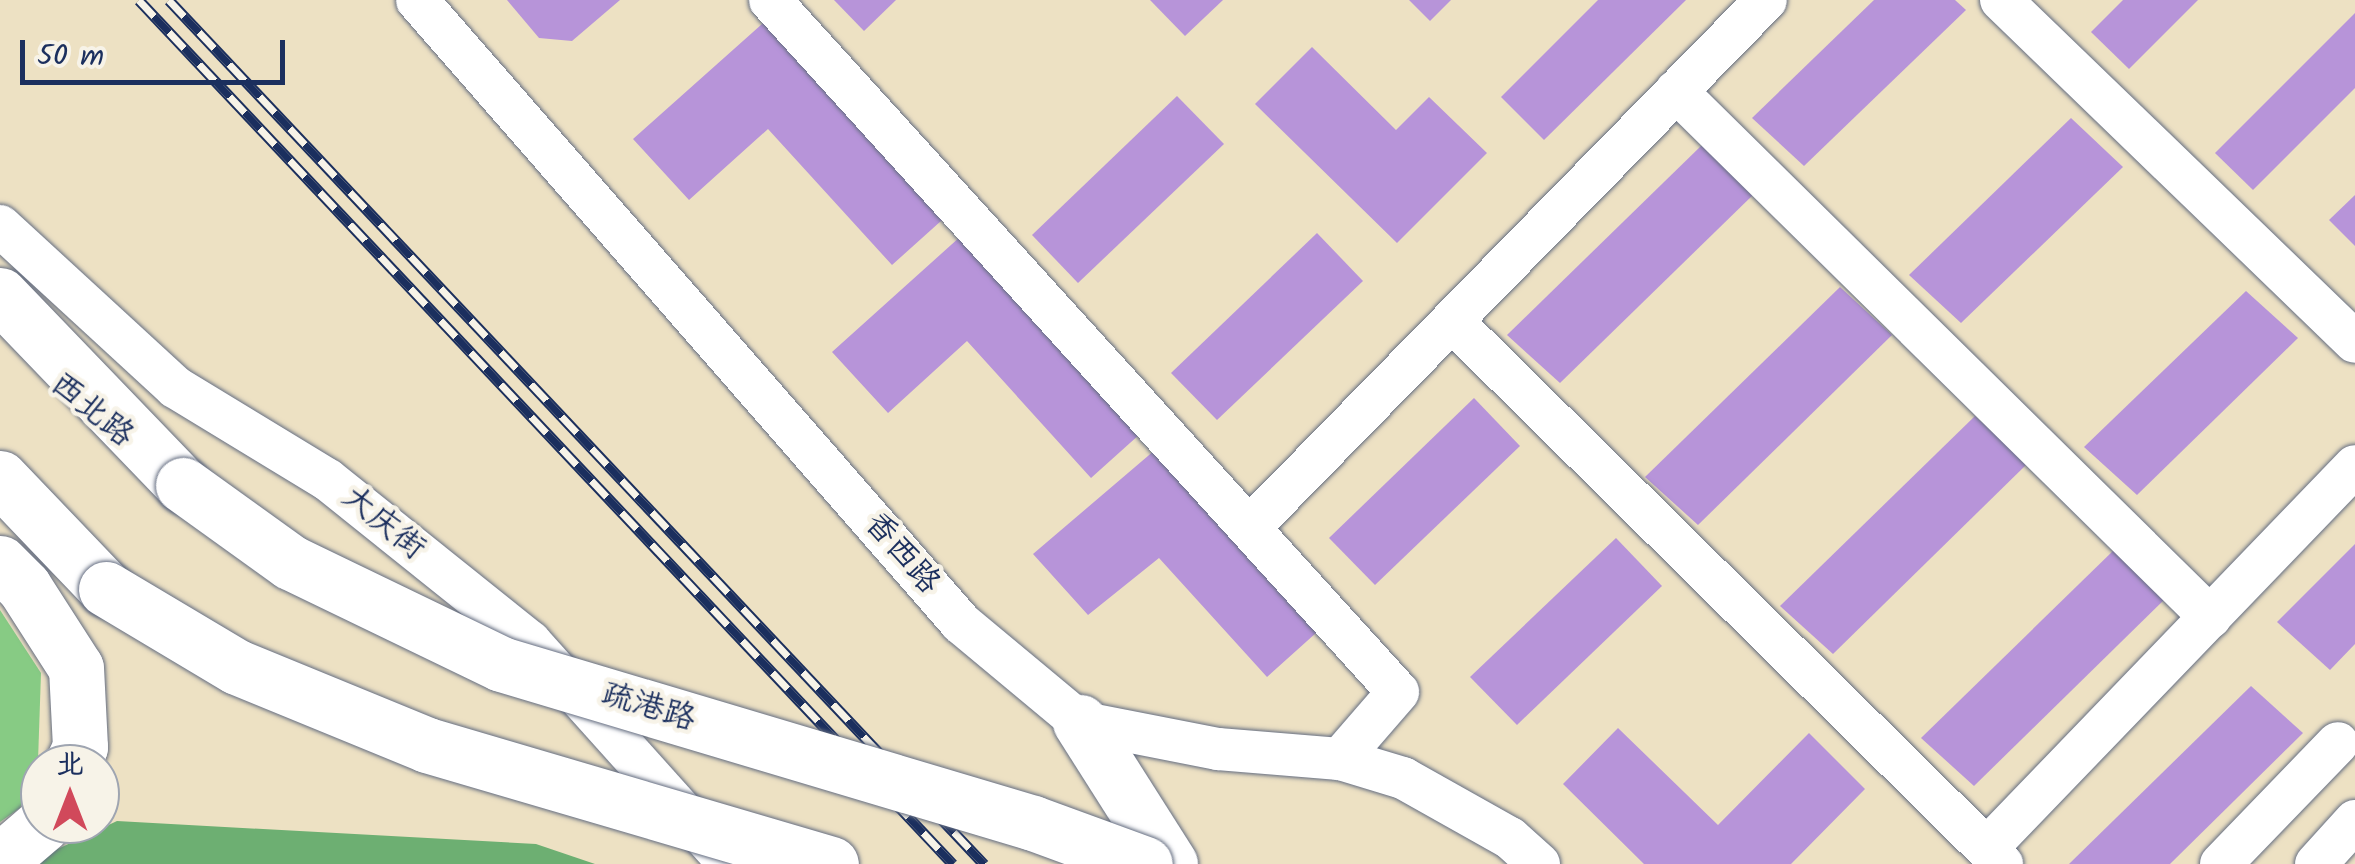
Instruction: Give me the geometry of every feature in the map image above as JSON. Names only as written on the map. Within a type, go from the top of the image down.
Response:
[{"type":"highway","points":[[0,295],[183,484]]},
{"type":"highway","name":"西北路","points":[[0,338],[183,484]]},
{"type":"highway","points":[[0,478],[106,589]]},
{"type":"highway","name":"疏港路","points":[[183,484],[290,562],[501,664],[1033,823],[1144,864]]},
{"type":"highway","points":[[0,500],[106,589],[237,667],[427,745],[831,864]]},
{"type":"highway","points":[[0,563],[24,587],[76,668],[80,744]]},
{"type":"highway","points":[[1080,722],[1170,864]]},
{"type":"highway","points":[[0,861],[20,844]]},
{"type":"street","name":"香西路","points":[[417,0],[962,623],[1080,722],[1218,749],[1340,760],[1403,778],[1510,838],[1540,864]]},
{"type":"street","points":[[770,0],[1398,692],[1340,760]]},
{"type":"street","points":[[1251,526],[1766,0]]},
{"type":"street","points":[[2002,0],[2355,342]]},
{"type":"street","points":[[1676,91],[2210,617]]},
{"type":"street","name":"大庆街","points":[[0,226],[175,387],[328,480],[530,642],[729,864]]},
{"type":"street","points":[[1452,321],[1995,856],[2210,617],[2355,466]]},
{"type":"street","points":[[2220,864],[2338,743]]},
{"type":"street","points":[[2316,864],[2355,821]]},
{"type":"green space","points":[[0,610],[41,673],[39,744],[20,744],[20,808],[0,822]]},
{"type":"green space","points":[[120,821],[536,844],[595,864],[26,864],[68,844],[120,844]]},
{"type":"building","points":[[507,0],[620,0],[572,41],[539,38]]},
{"type":"building","points":[[834,0],[896,0],[864,31]]},
{"type":"building","points":[[1150,0],[1223,0],[1185,36]]},
{"type":"building","points":[[1409,0],[1451,0],[1430,21]]},
{"type":"building","points":[[1598,0],[1686,0],[1544,140],[1501,97]]},
{"type":"building","points":[[1874,0],[1955,0],[1966,10],[1804,166],[1752,118]]},
{"type":"building","points":[[2123,0],[2198,0],[2129,69],[2091,32]]},
{"type":"building","points":[[2355,13],[2355,88],[2253,190],[2215,153]]},
{"type":"building","points":[[772,15],[951,212],[892,265],[768,129],[689,200],[633,139]]},
{"type":"building","points":[[1312,47],[1396,130],[1429,97],[1487,153],[1397,243],[1255,104]]},
{"type":"building","points":[[1177,96],[1224,144],[1078,283],[1032,235]]},
{"type":"building","points":[[2071,118],[2123,167],[1961,323],[1909,275]]},
{"type":"building","points":[[1702,145],[1755,193],[1560,383],[1507,335]]},
{"type":"building","points":[[2355,195],[2355,246],[2329,220]]},
{"type":"building","points":[[971,227],[1150,425],[1091,478],[967,341],[888,413],[832,352]]},
{"type":"building","points":[[1317,233],[1363,281],[1217,420],[1171,373]]},
{"type":"building","points":[[1840,287],[1892,335],[1698,525],[1645,477]]},
{"type":"building","points":[[2246,291],[2298,338],[2137,495],[2084,447]]},
{"type":"building","points":[[1474,398],[1520,446],[1375,585],[1329,538]]},
{"type":"building","points":[[1975,416],[2027,464],[1833,654],[1780,606]]},
{"type":"building","points":[[1162,444],[1326,624],[1267,677],[1159,558],[1088,615],[1033,554]]},
{"type":"building","points":[[1616,538],[1662,586],[1517,725],[1470,677]]},
{"type":"building","points":[[2355,544],[2355,644],[2330,670],[2277,622]]},
{"type":"building","points":[[2116,548],[2168,596],[1974,786],[1921,738]]},
{"type":"building","points":[[2251,686],[2303,733],[2170,864],[2069,864]]},
{"type":"building","points":[[1618,728],[1718,825],[1809,733],[1865,789],[1791,864],[1644,864],[1563,784]]},
{"type":"railway","points":[[139,0],[953,864]]},
{"type":"railway","points":[[169,0],[984,864]]}]
